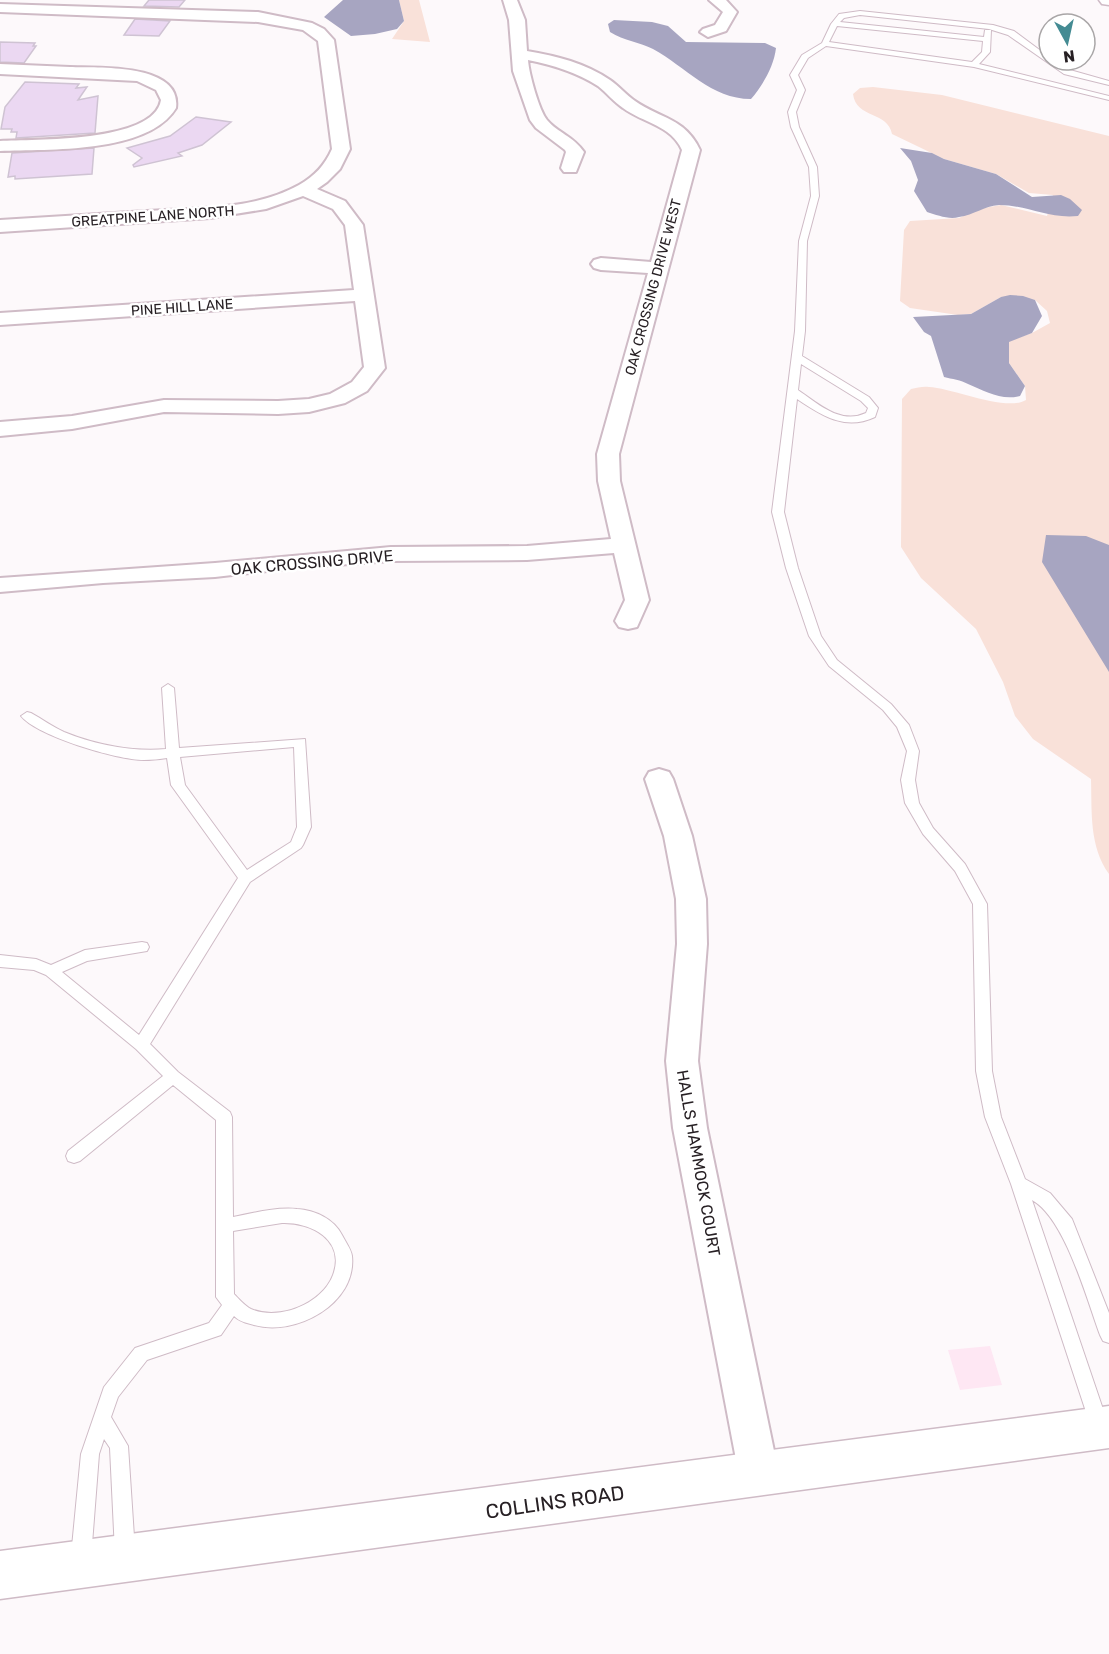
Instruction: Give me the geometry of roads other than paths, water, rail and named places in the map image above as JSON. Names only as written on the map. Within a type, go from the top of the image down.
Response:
[{"type":"street","points":[[510,0],[517,20],[522,71],[538,120],[543,126],[571,144],[575,152],[570,168]]},
{"type":"street","points":[[708,32],[721,28],[730,12],[726,6],[716,0]]},
{"type":"street","points":[[0,8],[258,17],[267,6],[267,1]]},
{"type":"street","name":"GREATPINE LANE NORTH","points":[[0,226],[244,209],[278,200],[303,190],[328,174],[338,161],[341,149],[326,40],[319,32],[286,20],[258,17]]},
{"type":"street","name":"OAK CROSSING DRIVE WEST","points":[[520,54],[557,61],[580,70],[605,84],[629,105],[672,126],[686,139],[691,150],[608,454],[609,481],[637,600],[628,621]]},
{"type":"street","points":[[0,69],[116,73],[141,77],[157,83],[167,91],[170,98],[168,108],[162,117],[148,126],[110,138],[0,146]]},
{"type":"street","points":[[0,429],[81,422],[166,406],[290,408],[337,398],[370,378],[375,368],[354,225],[339,205],[303,190]]},
{"type":"street","points":[[601,264],[658,268]]},
{"type":"street","name":"PINE HILL LANE","points":[[0,319],[364,295]]},
{"type":"street","name":"OAK CROSSING DRIVE","points":[[0,585],[103,576],[215,570],[390,554],[527,553],[624,545]]},
{"type":"street","name":"HALLS HAMMOCK COURT","points":[[659,779],[678,836],[691,899],[692,944],[682,1061],[690,1128],[759,1475]]},
{"type":"street","name":"COLLINS ROAD","points":[[0,1575],[1105,1428]]},
{"type":"lane","points":[[1037,51],[1011,33],[988,33],[860,13],[842,16],[835,24],[825,44],[805,57],[794,75],[801,90],[792,112],[795,127],[813,167],[815,196],[803,241],[800,331],[778,512],[792,568],[815,636],[833,663],[887,707],[903,725],[913,751],[908,780],[912,803],[928,831],[960,868],[980,904],[984,1071],[993,1117],[1105,1428]]},
{"type":"lane","points":[[974,65],[986,52],[988,33]]},
{"type":"lane","points":[[825,44],[974,65],[1109,98]]},
{"type":"lane","points":[[1053,86],[1067,72],[1109,83]]},
{"type":"lane","points":[[792,391],[840,420],[865,419],[871,415],[873,408],[865,399],[796,357]]},
{"type":"lane","points":[[168,688],[178,785],[245,878]]},
{"type":"lane","points":[[27,716],[60,735],[111,750],[142,756],[300,742],[304,827],[296,845],[245,878],[141,1045]]},
{"type":"lane","points":[[51,971],[85,956],[142,947]]},
{"type":"lane","points":[[0,961],[36,965],[51,971],[141,1045],[172,1076],[224,1117],[224,1225],[225,1297],[231,1306],[248,1317],[268,1322],[290,1319],[311,1311],[328,1297],[339,1280],[344,1261],[341,1243],[326,1225],[297,1215],[224,1225]]},
{"type":"lane","points":[[74,1156],[172,1076]]},
{"type":"lane","points":[[1019,1184],[1044,1198],[1066,1224],[1109,1335]]},
{"type":"lane","points":[[81,1565],[90,1454],[110,1393],[141,1354],[215,1329],[231,1306]]},
{"type":"lane","points":[[102,1418],[119,1446],[125,1560]]},
{"type":"water","points":[[343,0],[399,0],[404,21],[397,29],[351,36],[324,17]]},
{"type":"water","points":[[614,20],[652,22],[668,26],[686,42],[765,43],[776,48],[775,55],[760,88],[751,99],[737,98],[723,94],[699,81],[653,49],[610,32],[608,24]]},
{"type":"water","points":[[900,148],[932,153],[944,159],[996,174],[1032,197],[1061,195],[1070,199],[1082,210],[1078,216],[1057,216],[999,205],[951,218],[927,212],[914,191],[918,180],[911,161]]},
{"type":"water","points":[[1010,295],[1035,300],[1042,316],[1032,333],[1009,342],[1009,363],[1025,386],[1020,396],[1000,396],[944,377],[931,336],[924,332],[913,317],[971,314],[1001,297]]},
{"type":"water","points":[[1046,535],[1086,536],[1109,545],[1109,672],[1042,562]]}]
